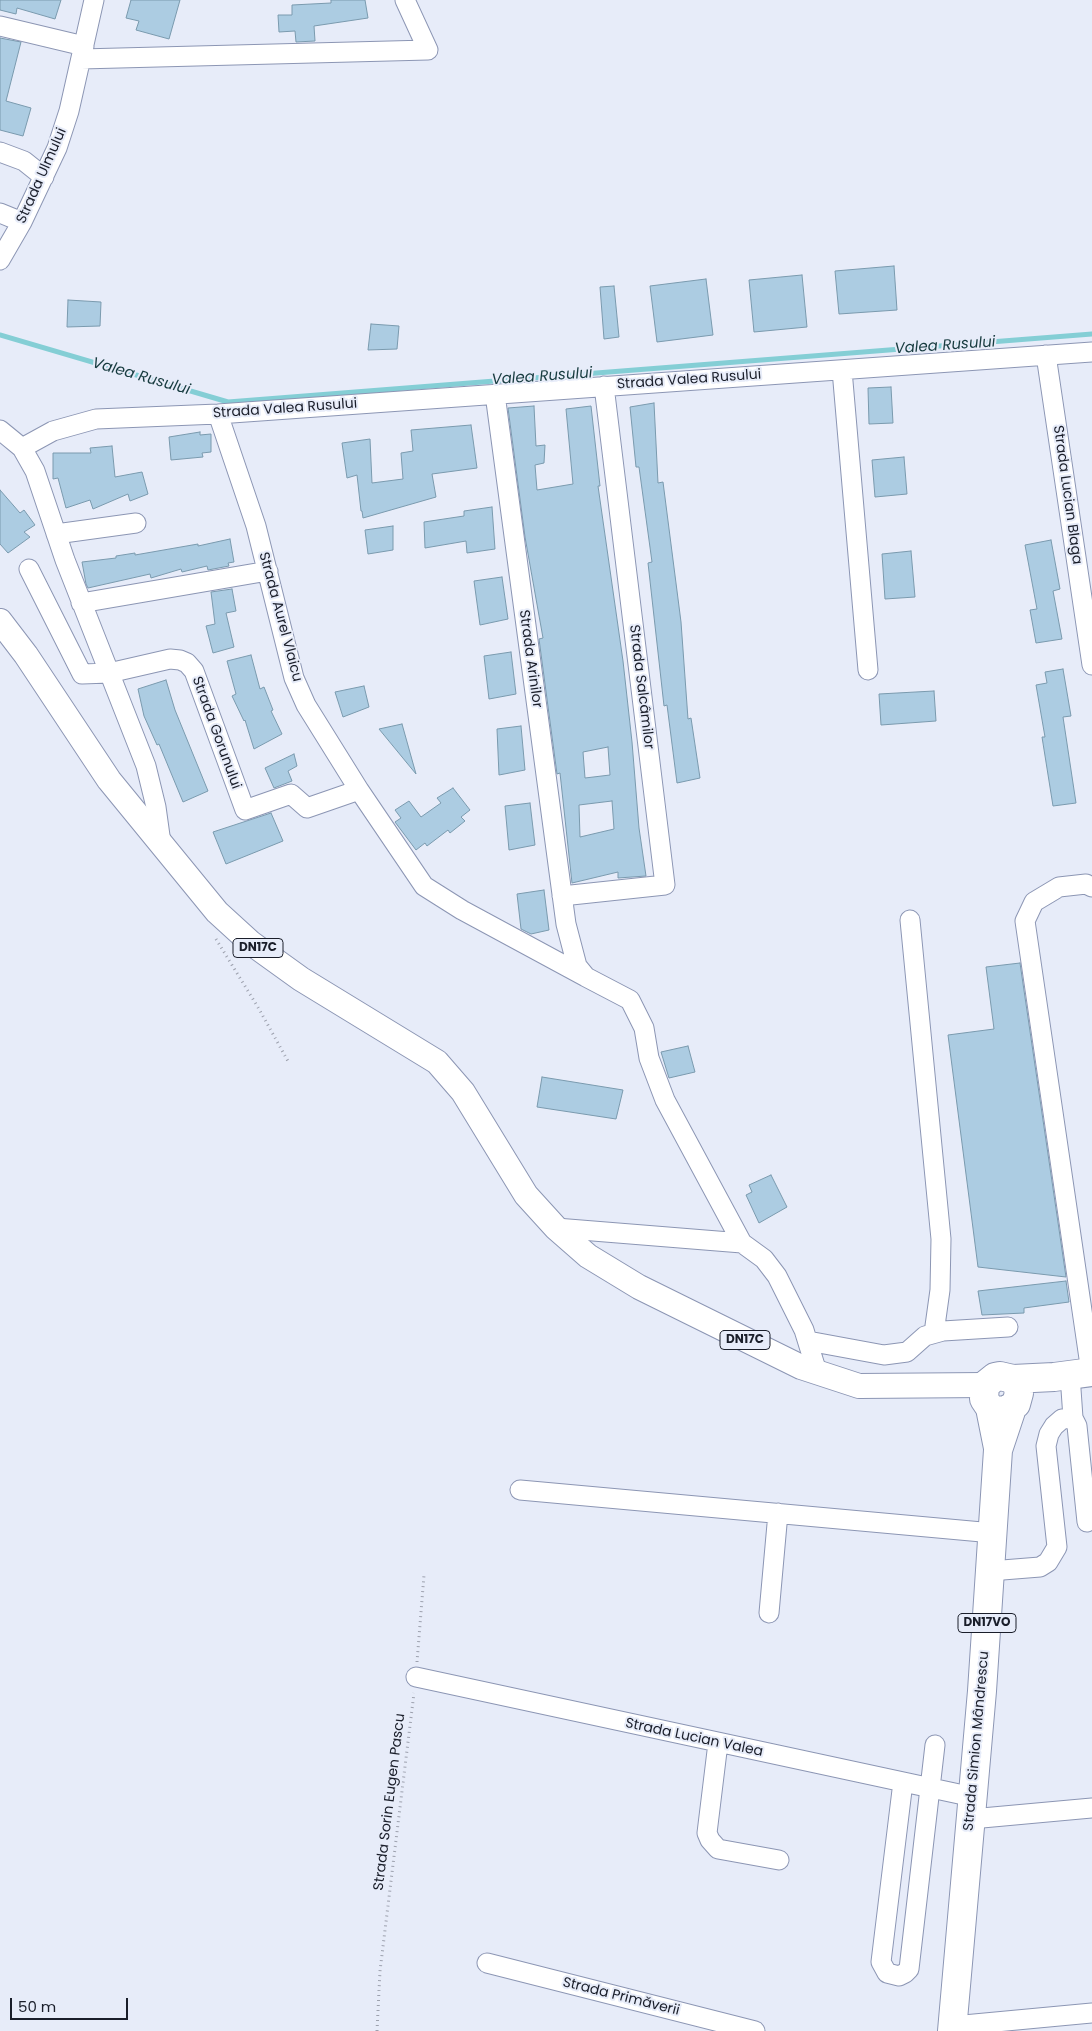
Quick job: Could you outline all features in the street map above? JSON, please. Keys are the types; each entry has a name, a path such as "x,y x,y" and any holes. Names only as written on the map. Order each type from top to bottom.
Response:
{"highway":[{"name":"DN17C","path":"1000,1395 1077,1374"},
{"name":"Strada Simion Mândrescu","path":"952,2028 972,1808 993,1533 1000,1395"}],"main road":[{"name":"DN17C","path":"0,621 26,655 109,780 217,912 251,942 301,979 437,1062 463,1092 526,1194 556,1228 588,1256 639,1288 801,1367 859,1386 956,1386 1000,1395"}],"street":[{"name":"Strada Ulmului","path":"0,260 22,222 58,148 94,0"},
{"path":"0,26 82,53 428,50 405,0"},
{"path":"0,152 24,161 44,178"},
{"path":"0,213 22,222"},
{"name":"Strada Valea Rusului","path":"22,448 53,432 96,419 218,414 1092,352"},
{"name":"Strada Lucian Blaga","path":"1046,355 1092,665"},
{"path":"842,370 868,670"},
{"name":"Strada Salcâmilor","path":"562,896 665,885 604,386"},
{"name":"Strada Arinilor","path":"495,394 566,924 577,966 586,977"},
{"name":"Strada Aurel Vlaicu","path":"218,414 256,526 294,678 306,705 359,790 424,886 462,910 630,1000 644,1028 650,1058 665,1100 742,1243"},
{"path":"0,430 22,448 35,470 81,603 146,766 156,806 161,843"},
{"path":"56,534 136,523"},
{"path":"29,568 82,674 109,673"},
{"path":"81,603 268,571"},
{"name":"Strada Gorunului","path":"109,673 170,659 187,663 194,670 245,810 290,794 307,808 359,790"},
{"path":"1087,1522 1077,1426 1074,1418 1077,1374 1025,921 1034,902 1059,888 1086,884 1092,887"},
{"path":"910,920 942,1239 940,1290 934,1334"},
{"path":"556,1228 742,1243 764,1259 777,1276 808,1341 817,1372"},
{"path":"808,1341 884,1355 907,1352 925,1336 1008,1327"},
{"path":"990,1571 1040,1567 1054,1555 1057,1547 1046,1446 1049,1434 1054,1426 1062,1420 1074,1418"},
{"path":"520,1490 993,1533"},
{"path":"769,1613 778,1513"},
{"name":"Strada Lucian Valea","path":"416,1678 930,1787 972,1808 1092,1808"},
{"path":"718,1743 707,1833 710,1840 718,1849 779,1860"},
{"path":"903,1782 881,1962 887,1973 899,1976 905,1974 909,1968 935,1745"},
{"name":"Strada Primăverii","path":"487,1963 755,2031"},
{"path":"952,2028 1092,2013"}],"path":[{"path":"217,912 214,929 219,946 259,1009 289,1064"},
{"name":"Strada Sorin Eugen Pascu","path":"377,2031 380,1971 416,1678 424,1576"}],"building":[{"path":"0,0 61,0 55,19 17,8 16,14 0,10"},
{"path":"131,0 180,0 169,39 136,30 139,21 126,18"},
{"path":"331,0 365,0 368,18 314,26 315,41 296,42 295,31 279,32 278,15 292,15 292,5 331,3"},
{"path":"0,38 21,42 6,101 31,108 23,136 0,130"},
{"path":"894,266 897,310 839,314 835,271"},
{"path":"802,275 807,327 754,332 749,280"},
{"path":"706,279 713,335 657,342 650,286"},
{"path":"614,286 619,337 604,339 600,287"},
{"path":"68,300 101,302 100,326 67,327"},
{"path":"371,324 399,326 397,349 368,350"},
{"path":"891,387 893,423 869,424 868,388"},
{"path":"654,403 658,483 663,482 681,622 688,719 691,718 700,778 677,783 667,705 664,706 648,563 652,562 639,467 636,467 630,407"},
{"path":"534,406 536,446 545,445 544,463 535,465 537,490 573,484 566,409 591,406 600,486 598,486 623,661 639,828 646,876 618,878 618,872 572,883 560,773 557,774 539,639 543,638 525,537 508,408","holes":["608,747 610,775 585,778 583,752","612,801 614,829 580,837 579,805"]},
{"path":"471,425 477,468 432,474 436,497 363,518 357,475 347,478 342,443 370,439 372,483 403,479 401,453 413,451 411,430"},
{"path":"200,432 200,435 211,434 211,452 202,453 203,457 171,460 169,437"},
{"path":"112,446 115,477 142,472 148,494 130,501 128,494 93,509 90,500 66,508 58,478 53,479 53,453 91,453 90,448"},
{"path":"904,457 907,494 875,497 872,460"},
{"path":"0,490 20,513 24,510 35,525 24,532 30,537 8,553 0,544"},
{"path":"492,507 495,549 467,553 466,541 425,548 424,522 464,516 464,511"},
{"path":"393,526 393,550 368,554 365,530"},
{"path":"230,539 234,562 228,563 229,566 208,570 207,566 182,572 181,569 151,578 150,574 88,588 86,584 82,562 198,544 198,546"},
{"path":"1051,540 1060,589 1053,591 1062,639 1036,643 1030,610 1037,609 1025,545"},
{"path":"911,551 915,597 885,599 882,554"},
{"path":"502,577 508,619 480,625 474,581"},
{"path":"232,589 236,611 226,613 234,647 213,653 206,626 215,624 211,592"},
{"path":"511,652 516,694 489,699 484,656"},
{"path":"251,655 260,689 264,687 273,710 271,711 282,734 254,749 245,720 232,696 236,694 227,661"},
{"path":"1063,669 1071,716 1063,717 1076,803 1053,806 1042,737 1045,737 1036,685 1047,683 1045,672"},
{"path":"166,680 175,710 208,791 183,802 159,744 157,745 144,716 138,689"},
{"path":"364,686 369,707 343,717 335,692"},
{"path":"934,691 936,721 881,725 879,694"},
{"path":"402,724 416,774 379,729"},
{"path":"521,726 525,770 499,775 497,729"},
{"path":"294,754 297,766 288,771 292,781 274,788 265,768"},
{"path":"453,788 470,810 461,817 465,821 450,833 448,830 427,846 425,843 416,850 395,822 401,818 395,810 409,801 421,817 441,803 437,798"},
{"path":"530,803 535,845 509,850 505,806"},
{"path":"271,813 283,841 226,864 213,832"},
{"path":"544,890 549,930 531,934 521,929 517,894"},
{"path":"1020,963 1066,1277 978,1267 948,1035 994,1029 986,967"},
{"path":"688,1046 695,1072 669,1078 661,1052"},
{"path":"542,1077 623,1090 616,1119 537,1107"},
{"path":"771,1175 787,1207 759,1223 746,1195 752,1192 749,1185"},
{"path":"1066,1281 1069,1302 1024,1308 1024,1313 982,1315 978,1291"}],"waterway":[{"name":"Valea Rusului","path":"0,335 228,402 1092,334"}]}
